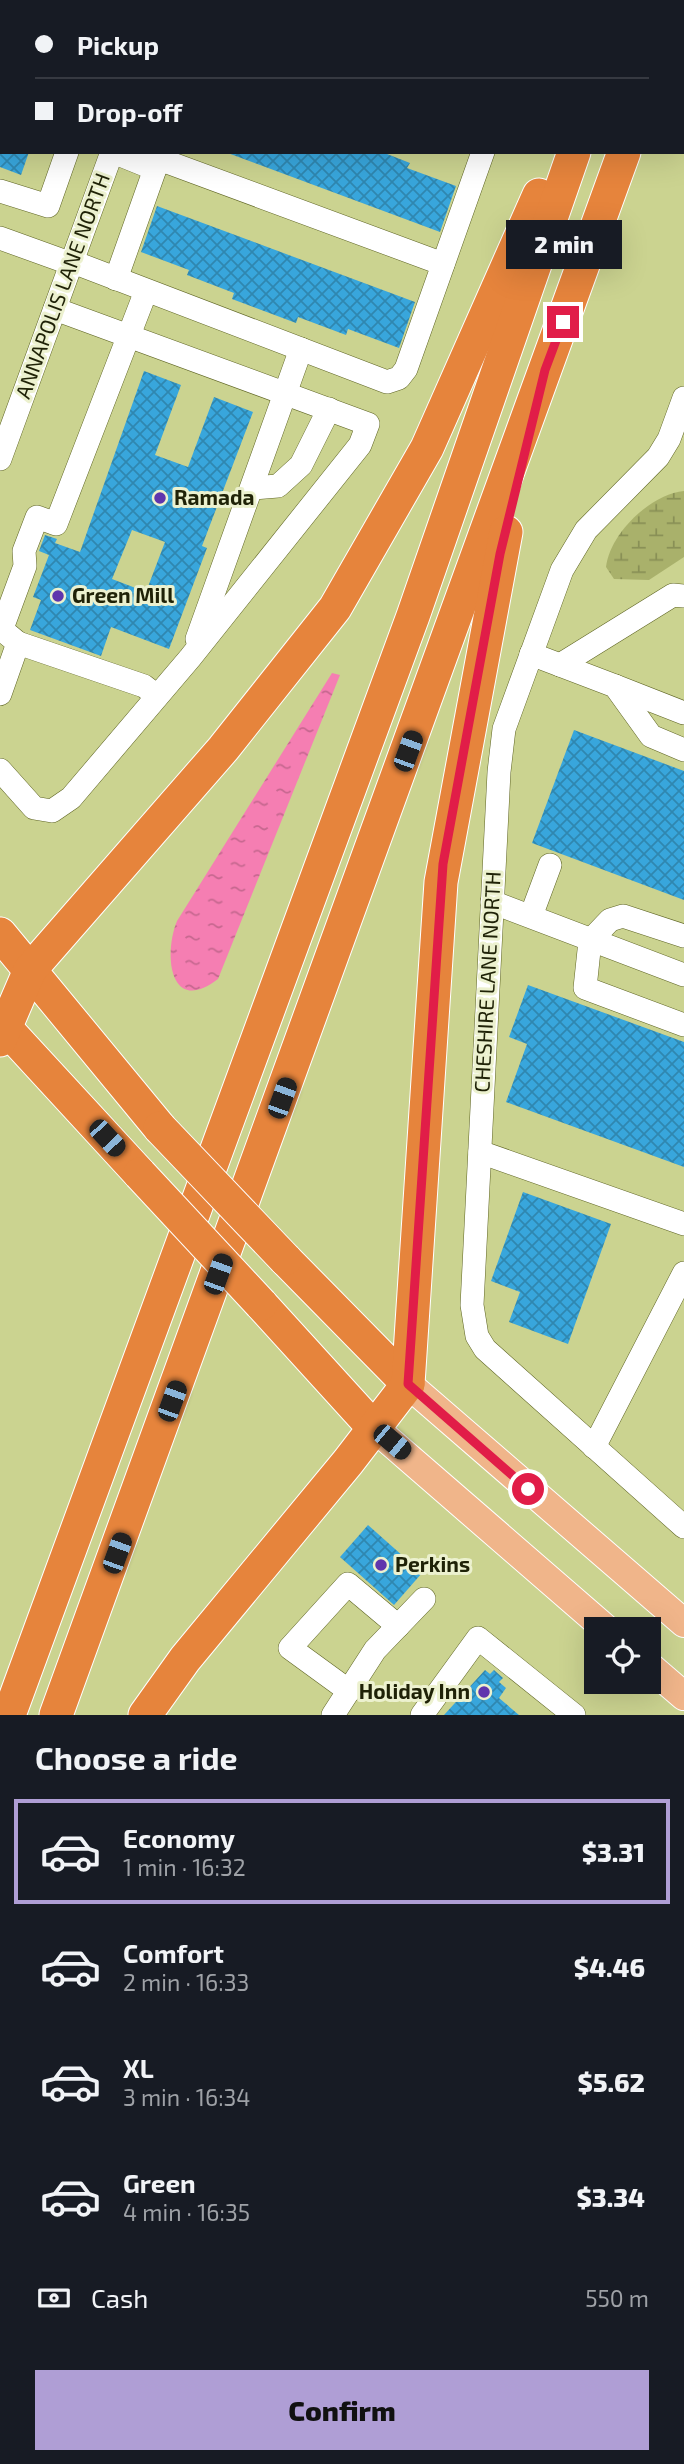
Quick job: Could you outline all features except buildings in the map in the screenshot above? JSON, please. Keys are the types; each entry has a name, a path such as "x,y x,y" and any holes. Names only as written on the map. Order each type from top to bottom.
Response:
{"highway":[{"path":"372,1426 140,1174 2,1031 30,970 223,749 335,608 427,448 558,154"},
{"path":"9,1715 413,616 573,154"},
{"path":"56,1715 623,154"},
{"path":"145,1715 185,1659 348,1462 372,1426 408,1384 441,882 500,554 545,370"},
{"path":"0,934 159,1128 408,1384"}],"main road":[{"path":"408,1384 684,1623"},
{"path":"372,1426 592,1617"},
{"path":"661,1676 684,1696"}],"street":[{"path":"0,191 48,206 66,154"},
{"name":"ANNAPOLIS LANE NORTH","path":"0,459 112,154"},
{"path":"124,154 158,160 443,264"},
{"path":"0,238 387,382 399,378 406,369 481,154"},
{"path":"116,279 158,160"},
{"path":"0,694 7,634 25,566 24,551 37,517 56,524 146,291"},
{"path":"0,770 34,808 52,811 71,798 190,658 360,444 368,424 55,309"},
{"path":"190,658 301,349"},
{"name":"CHESHIRE LANE NORTH","path":"684,398 677,441 586,530 562,570 504,729 492,902 472,1305 477,1336 485,1349 684,1527"},
{"path":"252,488 278,486 300,465 329,409"},
{"path":"560,665 673,594 684,596"},
{"path":"7,634 144,686 157,696"},
{"path":"531,654 684,713"},
{"path":"615,686 651,736 684,750"},
{"path":"531,916 550,864"},
{"path":"492,902 684,975"},
{"path":"684,936 623,916 610,920 590,941 585,988 684,1026"},
{"path":"480,1152 684,1224"},
{"path":"594,1447 684,1273"},
{"path":"349,1691 290,1648 348,1584 398,1626"},
{"path":"333,1715 375,1650 424,1599"},
{"path":"422,1715 478,1638 574,1715"}],"green space":[{"path":"684,491 684,557 649,580 614,579 606,567 615,541 624,529 634,517 658,499"}],"water":[{"path":"332,673 340,675 218,979 202,989 189,990 180,986 174,977 171,964 177,921"}],"place":[{"name":"Ramada","path":"160,498"},
{"name":"Green Mill","path":"58,596"},
{"name":"Perkins","path":"381,1565"},
{"name":"Holiday Inn","path":"484,1692"}],"route":[{"path":"528,1489 408,1384 443,864 500,554 545,370 563,322"}]}
